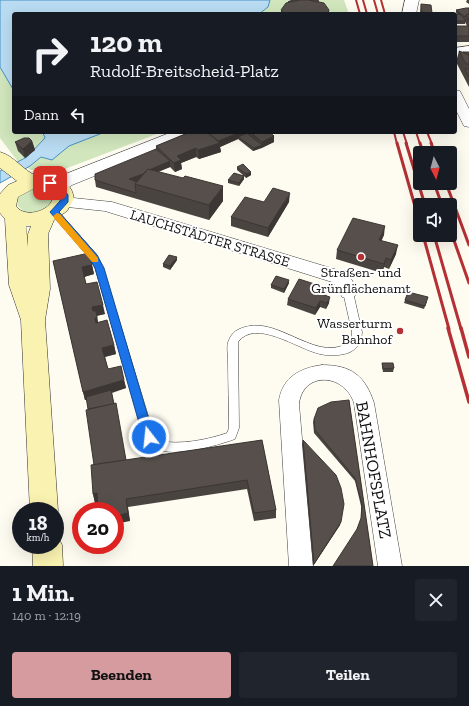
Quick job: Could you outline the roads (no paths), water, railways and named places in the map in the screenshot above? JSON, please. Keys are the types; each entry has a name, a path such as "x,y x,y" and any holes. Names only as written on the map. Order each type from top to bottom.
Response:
{"main road":[{"path":"0,158 19,174 34,182"},
{"path":"33,320 20,286 8,199 18,187 34,182 50,183 55,204 38,234 39,289 33,320 43,502"},
{"path":"8,199 29,219 55,204"},
{"path":"47,554 48,566"}],"street":[{"path":"409,12 412,0"},
{"path":"457,53 469,51"},
{"path":"457,98 469,123"},
{"path":"55,204 65,181 183,134"},
{"name":"LAUCHSTÄDTER STRASSE","path":"55,204 106,206 134,214 338,277 346,285 348,292"},
{"name":"BAHNHOFSPLATZ","path":"301,566 289,404 291,391 300,380 317,374 328,373 338,374 356,385 364,403 390,566"}],"lane":[{"path":"55,204 94,258 99,268 149,437 156,445 166,447 221,441 231,436 234,428 233,341 240,333 250,329 261,329 319,350 333,352 346,350 356,342 357,332 348,292"}],"water":[{"path":"0,0 270,0 268,7 262,12 12,12 12,88 0,67"},
{"path":"43,134 100,134 69,146 52,160 41,157 30,166 0,183 0,171 27,157 45,137"}],"railway":[{"path":"356,0 359,12"},
{"path":"363,0 366,12"},
{"path":"374,0 377,12"},
{"path":"381,0 384,12"},
{"path":"394,134 397,144"},
{"path":"404,134 407,144"},
{"path":"417,134 420,144"},
{"path":"428,134 432,144"},
{"path":"397,143 413,199"},
{"path":"406,143 423,198"},
{"path":"437,190 439,198"},
{"path":"449,190 469,245"},
{"path":"425,242 449,329"},
{"path":"436,242 461,329"},
{"path":"455,242 469,283"},
{"path":"448,328 469,402"},
{"path":"461,328 469,357"}],"place":[{"name":"Straßen- und Grünflächenamt","path":"361,257"},
{"name":"Wasserturm Bahnhof","path":"400,331"}]}
